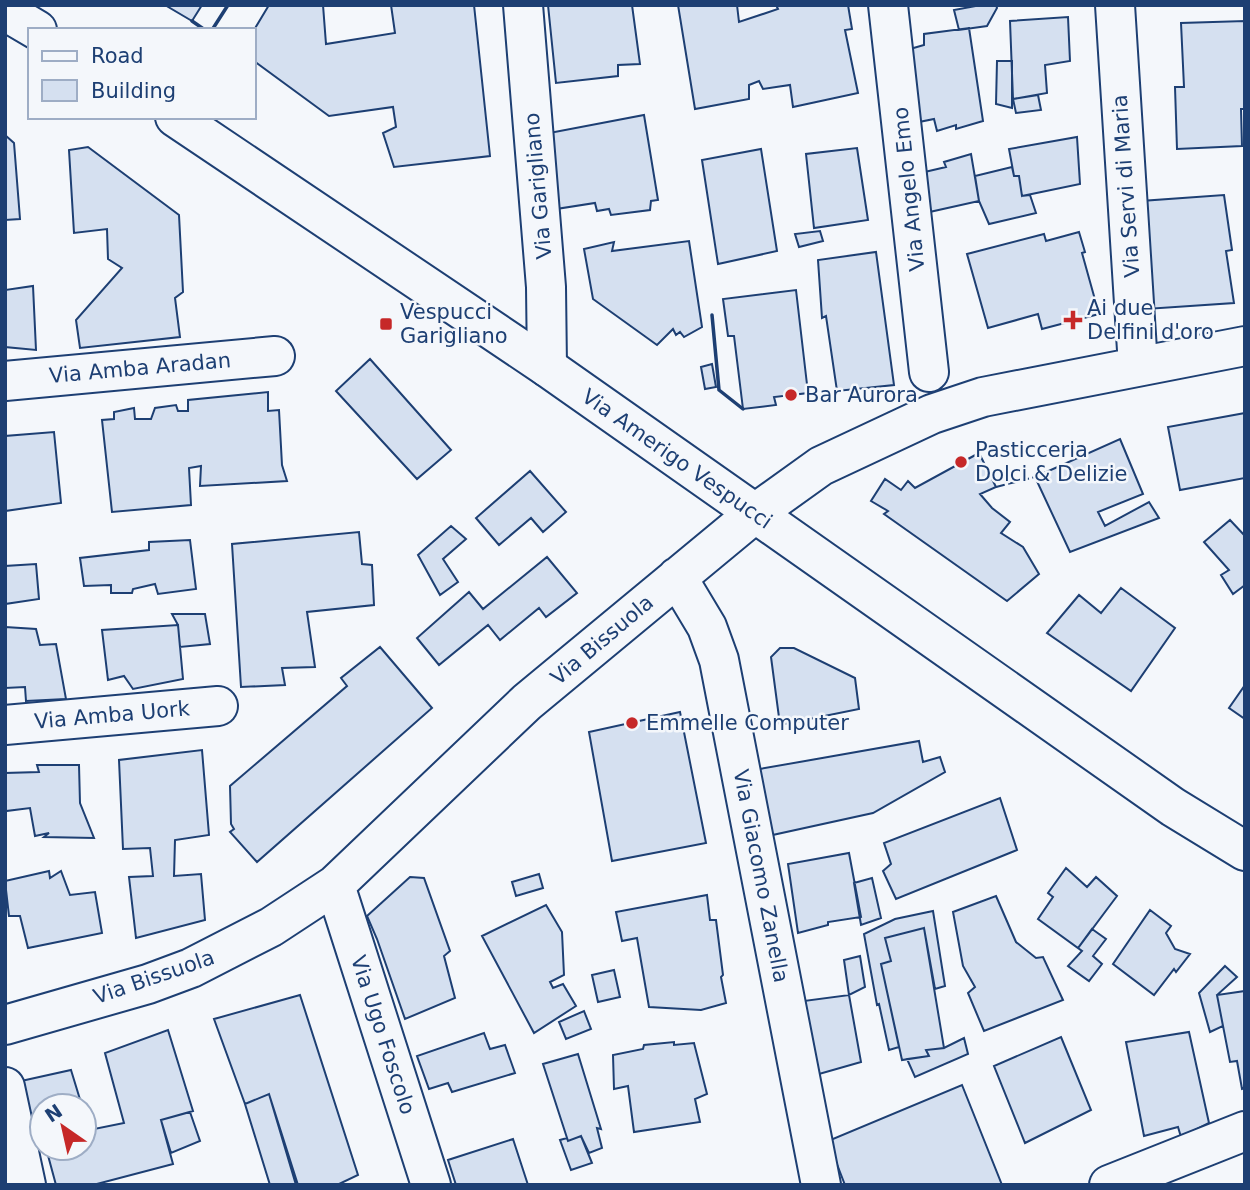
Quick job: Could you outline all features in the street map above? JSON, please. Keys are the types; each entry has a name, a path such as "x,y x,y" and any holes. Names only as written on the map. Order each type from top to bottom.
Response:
{"street":[{"name":"Via Garigliano","path":"523,5 546,287 547,367"},
{"name":"Via Angelo Emo","path":"888,5 929,372"},
{"name":"Via Servi di Maria","path":"1115,5 1138,366"},
{"name":"Via Amerigo Vespucci","path":"178,119 547,367 1173,807 1245,851"},
{"name":"Via Bissuola","path":"5,1025 148,984 191,968 271,928 335,885 527,702 754,514 821,466 932,414 983,397 1245,346"},
{"name":"Via Amba Aradan","path":"5,381 275,356"},
{"name":"Via Giacomo Zanella","path":"677,577 708,626 719,660 821,1185"},
{"name":"Via Amba Uork","path":"5,725 218,706"},
{"name":"Via Amerigo Vespucci","path":"1173,807 1245,867"},
{"name":"Via Ugo Foscolo","path":"335,885 431,1185"},
{"path":"5,1087 26,1185"},
{"path":"1109,1185 1245,1130"}],"building":[{"path":"165,5 202,5 192,21"},
{"path":"269,5 323,5 326,44 395,33 391,5 474,5 490,156 394,167 383,133 396,127 393,107 329,116 256,62 255,28"},
{"path":"548,5 632,5 640,64 618,65 618,76 556,83"},
{"path":"678,5 737,5 739,22 778,9 776,5 848,5 852,29 845,30 858,93 793,107 790,85 763,89 759,81 749,85 749,99 695,109"},
{"path":"996,5 997,8 987,26 959,30 954,10"},
{"path":"1068,17 1070,61 1045,65 1047,93 1013,99 1010,21"},
{"path":"1245,21 1245,109 1241,109 1242,146 1177,149 1175,87 1184,87 1181,23"},
{"path":"969,28 983,121 937,131 934,119 919,122 910,49 924,45 924,34"},
{"path":"997,61 1012,61 1012,108 996,104"},
{"path":"1038,95 1041,110 1016,113 1013,99"},
{"path":"644,115 658,200 651,201 650,210 611,215 609,209 597,211 595,203 556,209 544,134"},
{"path":"5,135 14,143 20,219 5,220"},
{"path":"1077,137 1080,184 1022,196 1019,176 1014,176 1009,149"},
{"path":"88,147 179,215 183,292 175,298 180,337 80,348 76,320 122,268 108,259 107,229 74,233 69,150"},
{"path":"857,148 868,220 814,228 806,154"},
{"path":"761,149 777,251 718,264 702,160"},
{"path":"971,154 979,201 925,213 916,174 946,167 944,162"},
{"path":"1012,167 1014,176 1019,176 1022,196 1030,195 1036,213 989,224 979,201 975,176"},
{"path":"1224,195 1232,250 1226,251 1234,303 1146,309 1141,201"},
{"path":"820,231 823,241 799,247 795,234"},
{"path":"1079,232 1099,314 1042,329 1038,314 988,328 967,254 1044,234 1046,241"},
{"path":"689,241 702,327 684,337 680,332 676,335 673,329 657,345 593,299 584,249 614,242 612,251"},
{"path":"876,252 894,385 837,391 826,316 822,318 818,260"},
{"path":"33,286 36,350 5,347 5,290"},
{"path":"796,290 808,393 774,397 776,405 743,409 734,336 728,336 723,299"},
{"path":"370,359 451,450 417,479 336,391"},
{"path":"712,364 716,387 705,389 701,367"},
{"path":"268,392 268,411 279,410 282,465 287,481 200,486 201,466 189,468 191,505 112,512 102,420 114,419 114,412 134,408 135,419 151,419 155,408 176,405 178,411 188,411 188,400"},
{"path":"1245,413 1245,478 1180,490 1168,427"},
{"path":"54,432 61,503 5,511 5,436"},
{"path":"1120,439 1143,494 1098,512 1105,526 1149,502 1159,518 1070,552 1035,477"},
{"path":"979,453 996,487 980,494 1010,522 1001,533 1023,547 1039,574 1007,601 884,514 888,511 871,501 885,479 901,490 908,481 915,488"},
{"path":"530,471 566,512 543,532 531,518 499,545 476,518"},
{"path":"1230,520 1245,536 1245,585 1233,594 1221,575 1229,570 1204,542"},
{"path":"451,526 466,539 443,559 458,582 440,595 418,555"},
{"path":"359,532 362,564 372,565 374,605 307,612 315,667 282,668 285,685 241,687 232,544"},
{"path":"190,540 196,589 158,594 155,584 133,589 132,593 111,593 111,585 84,586 80,558 149,550 149,542"},
{"path":"547,557 577,593 546,617 539,608 500,640 488,625 439,665 417,638 469,592 483,609"},
{"path":"36,564 39,599 5,604 5,566"},
{"path":"1121,588 1175,628 1131,691 1047,633 1079,595 1101,613"},
{"path":"172,614 205,614 210,644 180,647 178,625"},
{"path":"178,625 183,679 133,689 124,676 108,680 102,630"},
{"path":"5,627 36,629 40,645 56,644 66,699 26,701 25,687 5,688"},
{"path":"380,647 432,708 257,862 230,832 234,829 231,824 230,786 347,686 341,678"},
{"path":"780,648 794,648 855,678 859,709 780,725 771,657"},
{"path":"1245,685 1245,719 1229,708"},
{"path":"680,712 706,843 612,861 589,732"},
{"path":"919,741 923,762 940,757 945,772 873,813 768,836 754,770"},
{"path":"202,750 209,835 175,840 174,876 201,874 205,920 136,938 129,877 153,876 150,848 123,849 119,760"},
{"path":"37,765 79,765 80,803 94,838 44,837 49,833 35,836 30,808 6,811 5,773 39,772"},
{"path":"1000,798 1017,850 896,899 883,871 891,864 884,843"},
{"path":"849,853 861,917 828,922 828,925 798,933 788,864"},
{"path":"1066,868 1087,887 1096,877 1117,896 1078,948 1038,919 1053,897 1048,893"},
{"path":"49,871 50,878 61,871 70,895 95,892 102,933 28,948 20,916 9,916 5,881"},
{"path":"539,874 543,888 516,896 512,882"},
{"path":"410,877 424,878 450,951 444,956 455,998 405,1019 367,916"},
{"path":"872,878 881,918 861,925 854,883"},
{"path":"707,895 710,920 716,920 726,1003 701,1010 649,1007 637,938 622,941 616,912"},
{"path":"996,896 1016,942 1036,958 1043,957 1063,1000 984,1031 968,993 975,987 963,966 953,912"},
{"path":"546,905 562,932 564,975 550,982 553,988 563,984 576,1006 534,1033 482,936"},
{"path":"1150,910 1171,926 1166,933 1175,949 1190,954 1176,972 1174,969 1154,995 1113,964"},
{"path":"933,911 945,986 935,989 924,928 885,938 891,961 881,964 899,1047 889,1050 879,1004 877,1005 864,934 895,919"},
{"path":"924,928 944,1048 926,1050 929,1056 902,1060 881,964 891,961 885,938"},
{"path":"1092,929 1106,939 1093,956 1102,964 1089,981 1068,966 1082,951 1078,948"},
{"path":"860,956 865,987 849,995 844,960"},
{"path":"1225,966 1237,977 1217,995 1223,1026 1210,1032 1199,993"},
{"path":"614,970 620,997 598,1002 592,975"},
{"path":"1245,991 1245,1088 1242,1089 1237,1061 1230,1062 1217,995"},
{"path":"300,995 358,1175 337,1185 298,1185 269,1094 245,1104 214,1019"},
{"path":"849,995 861,1062 812,1076 796,1002"},
{"path":"584,1011 591,1029 566,1039 559,1022"},
{"path":"168,1030 193,1111 161,1120 173,1164 93,1185 56,1185 50,1162 98,1162 98,1128 124,1123 105,1053"},
{"path":"1189,1032 1209,1123 1181,1137 1178,1127 1144,1136 1126,1042"},
{"path":"484,1033 490,1049 505,1045 515,1073 452,1092 448,1083 429,1089 417,1056"},
{"path":"1061,1037 1091,1110 1025,1143 994,1066"},
{"path":"964,1038 968,1054 915,1077 907,1059 929,1056 926,1050 944,1048"},
{"path":"674,1042 674,1045 694,1043 707,1094 695,1099 700,1122 634,1132 628,1086 614,1089 613,1055 643,1049 644,1045"},
{"path":"578,1054 601,1129 597,1128 602,1148 589,1153 581,1136 568,1141 543,1064"},
{"path":"71,1070 78,1092 28,1092 28,1147 12,1083"},
{"path":"962,1085 1002,1185 845,1185 828,1141"},
{"path":"269,1094 296,1185 270,1185 245,1104"},
{"path":"190,1112 200,1141 171,1153 161,1120"},
{"path":"581,1136 592,1163 571,1170 560,1140 567,1138 568,1141"},
{"path":"513,1139 528,1185 456,1185 448,1160"}],"fence":[{"path":"996,487 1035,477"}],"wall":[{"path":"213,28 228,5"},
{"path":"192,21 202,28"},
{"path":"712,315 719,390 743,409"}],"place":[{"name":"Ai due Delfini d'oro","path":"1073,320"},
{"name":"Vespucci Garigliano","path":"386,324"},
{"name":"Bar Aurora","path":"791,395"},
{"name":"Pasticceria Dolci & Delizie","path":"961,462"},
{"name":"Emmelle Computer","path":"632,723"}]}
